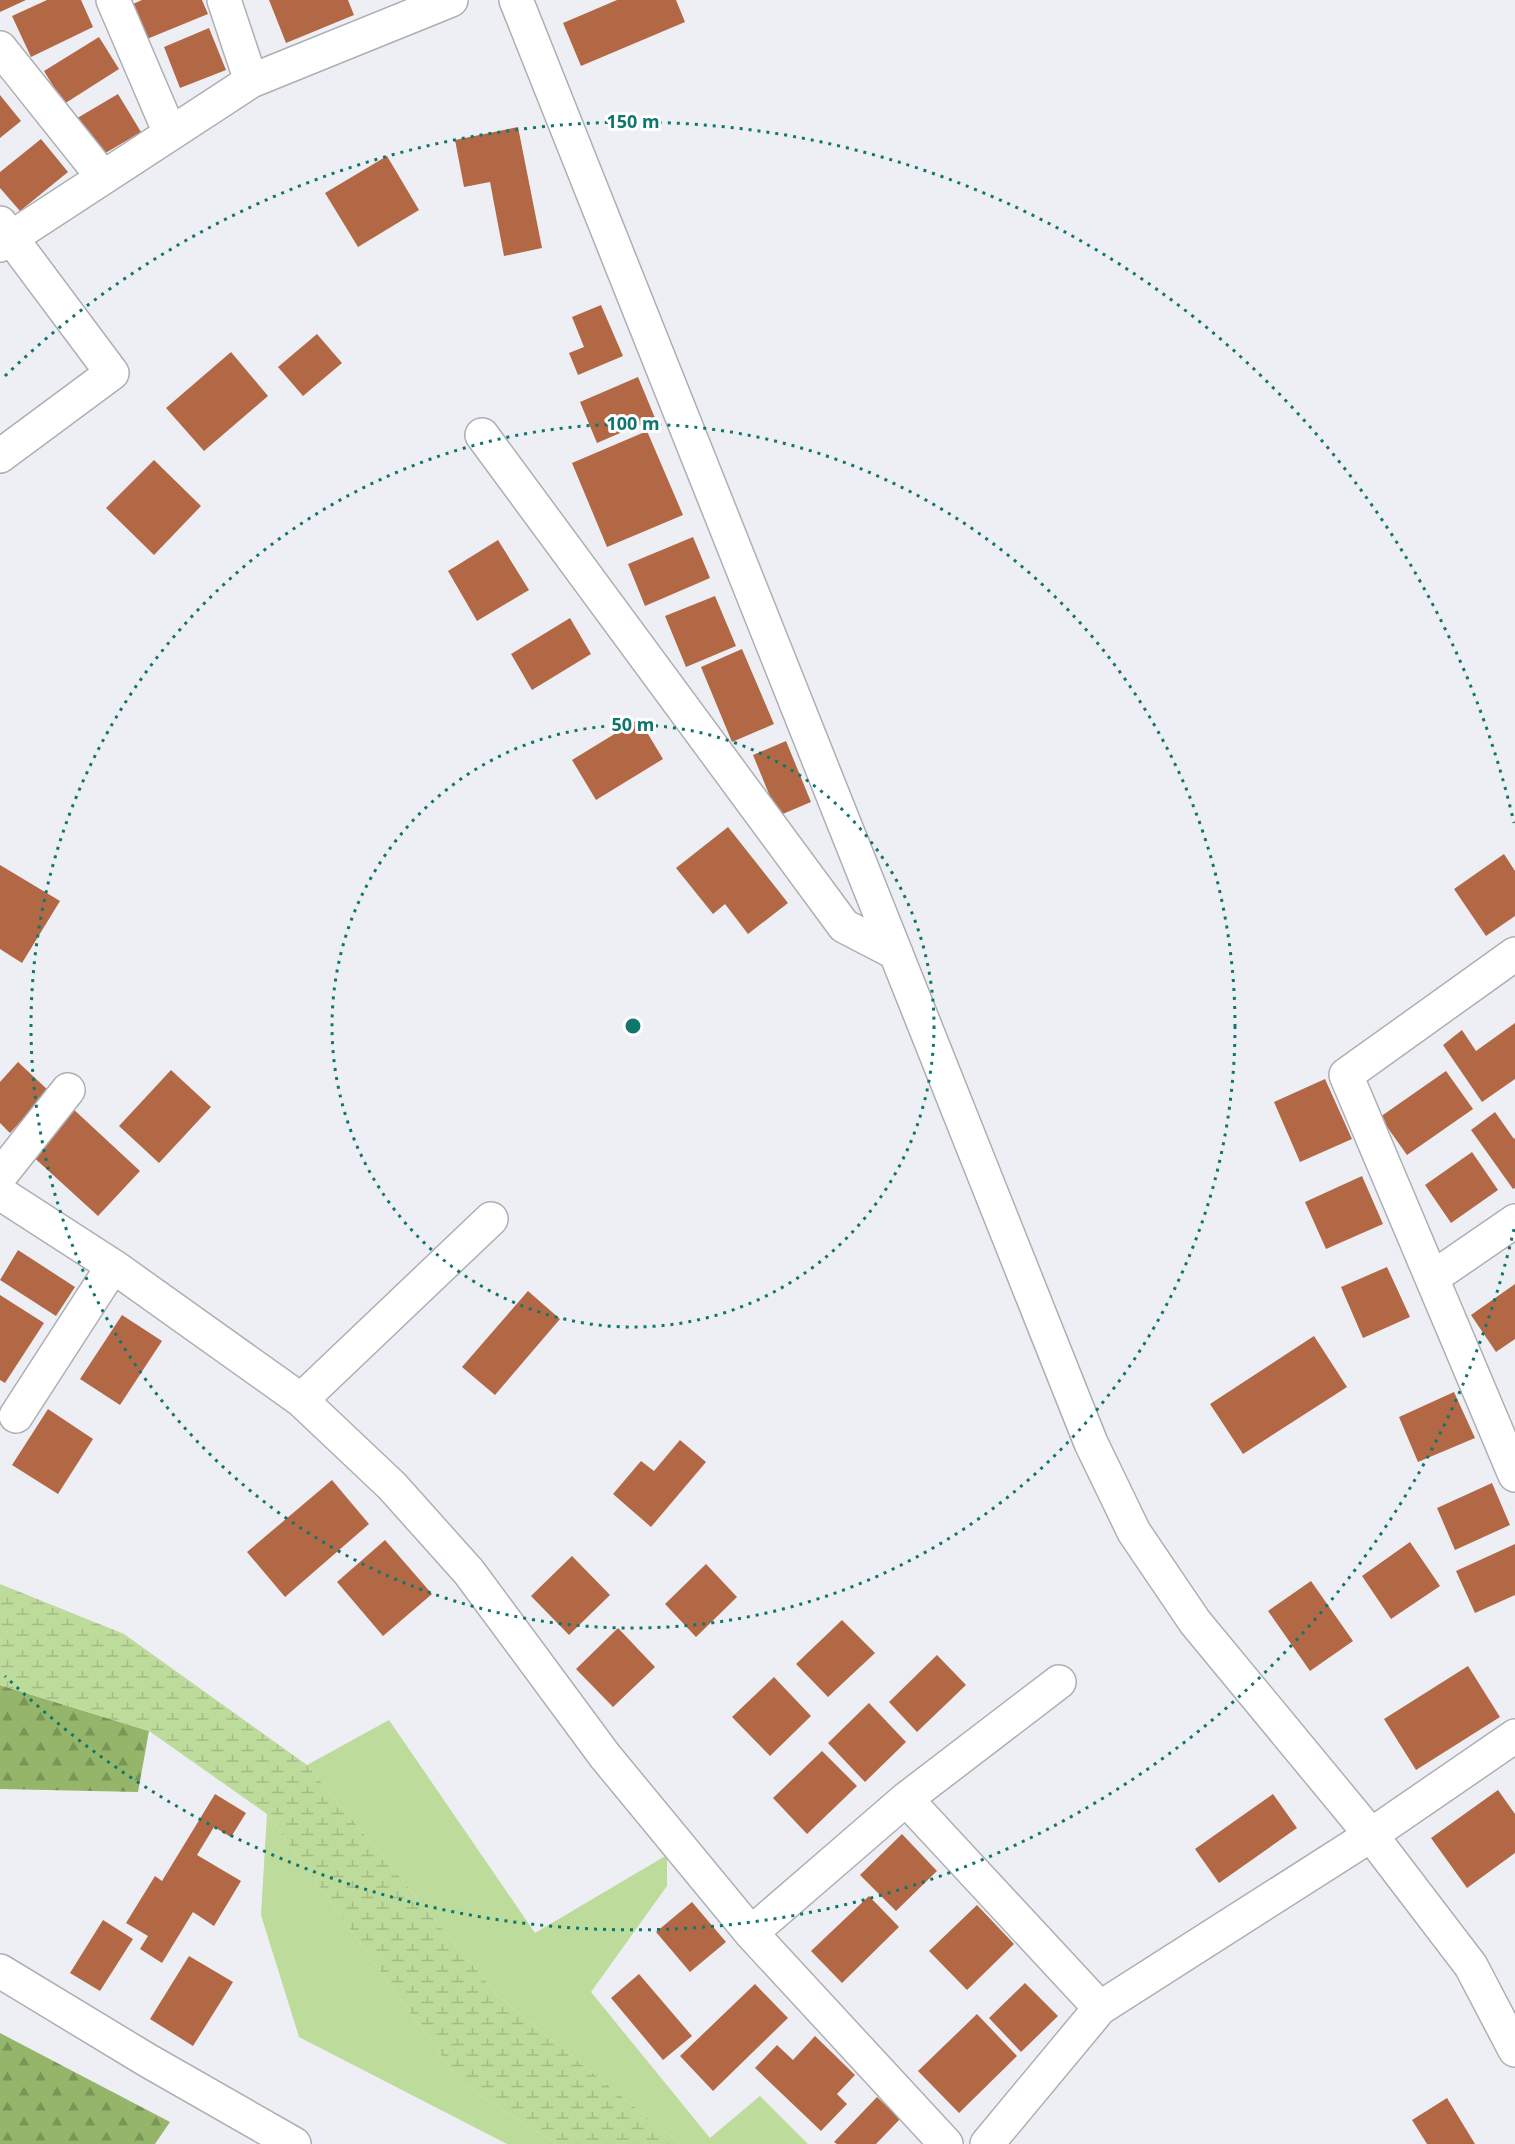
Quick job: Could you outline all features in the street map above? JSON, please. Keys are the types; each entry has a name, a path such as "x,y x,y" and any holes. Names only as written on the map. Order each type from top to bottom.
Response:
{"street":[{"path":"113,0 170,133"},
{"path":"224,0 251,81"},
{"path":"0,456 112,373 4,235 103,177 251,81 451,0"},
{"path":"516,0 1091,1443 1134,1533 1195,1622 1371,1835 1471,1966 1515,2050"},
{"path":"0,48 103,177"},
{"path":"482,435 844,926 896,953"},
{"path":"1515,954 1346,1075 1515,1473"},
{"path":"0,1176 68,1090"},
{"path":"0,1193 113,1266 301,1400 392,1486 469,1572 605,1756 751,1933 946,2144"},
{"path":"301,1400 491,1219"},
{"path":"1432,1278 1515,1221"},
{"path":"16,1416 113,1266"},
{"path":"751,1933 906,1799 1059,1682"},
{"path":"987,2144 1100,2008 1371,1835 1515,1736"},
{"path":"906,1799 1100,2008"},
{"path":"0,1971 147,2060 294,2144"}],"green space":[{"path":"0,1584 124,1634 307,1765 498,1996 680,2144 557,2144 462,2084 267,1814 149,1731 0,1685"},
{"path":"0,1685 149,1731 138,1792 0,1789"},
{"path":"389,1720 535,1933 667,1855 667,1886 591,1992 710,2138 760,2096 808,2144 680,2144 498,1996 307,1765"},
{"path":"267,1814 462,2084 557,2144 507,2144 299,2037 261,1915"},
{"path":"0,2033 170,2122 155,2144 0,2144"}],"building":[{"path":"0,0 26,0 0,12"},
{"path":"47,0 81,0 93,27 31,57 12,16"},
{"path":"142,0 202,0 208,14 147,39 133,4"},
{"path":"269,0 348,0 354,15 286,43"},
{"path":"617,0 676,0 685,22 581,66 563,23"},
{"path":"209,28 226,70 180,88 164,47"},
{"path":"99,37 119,69 64,104 44,71"},
{"path":"118,94 141,132 97,158 74,120"},
{"path":"0,95 21,121 0,138"},
{"path":"518,127 542,248 504,256 490,182 464,187 455,140"},
{"path":"41,139 68,172 20,211 0,188 0,172"},
{"path":"387,156 419,210 358,247 325,193"},
{"path":"601,305 623,356 578,375 569,353 584,347 572,317"},
{"path":"317,334 342,363 303,396 278,367"},
{"path":"231,352 268,396 204,451 166,408"},
{"path":"638,377 655,418 597,443 580,402"},
{"path":"647,431 683,515 607,547 572,463"},
{"path":"154,460 201,506 154,555 106,508"},
{"path":"693,537 710,578 645,606 628,564"},
{"path":"498,540 529,590 477,621 448,571"},
{"path":"715,596 736,646 686,667 665,616"},
{"path":"570,618 591,654 532,690 511,654"},
{"path":"742,649 774,724 732,742 701,667"},
{"path":"639,719 663,759 596,800 572,760"},
{"path":"786,741 811,802 778,816 753,755"},
{"path":"728,827 788,903 748,934 725,904 713,914 676,868"},
{"path":"1504,854 1515,871 1515,916 1486,936 1454,889"},
{"path":"0,865 60,901 22,963 0,949"},
{"path":"1515,1023 1515,1079 1482,1102 1443,1045 1462,1030 1476,1051"},
{"path":"18,1062 49,1091 10,1133 0,1123 0,1082"},
{"path":"171,1070 211,1107 159,1163 119,1126"},
{"path":"1446,1071 1473,1109 1407,1155 1380,1117"},
{"path":"1325,1079 1352,1139 1300,1162 1274,1102"},
{"path":"71,1107 140,1171 98,1216 29,1153"},
{"path":"1495,1112 1515,1138 1515,1188 1513,1189 1471,1130"},
{"path":"1472,1152 1498,1190 1451,1223 1425,1185"},
{"path":"1362,1176 1383,1224 1326,1249 1305,1202"},
{"path":"18,1250 75,1287 56,1316 0,1280"},
{"path":"1387,1267 1410,1317 1363,1338 1341,1287"},
{"path":"1515,1284 1515,1339 1496,1352 1471,1315"},
{"path":"528,1291 560,1319 495,1395 462,1367"},
{"path":"0,1295 44,1323 5,1383 0,1380"},
{"path":"122,1315 162,1341 120,1405 80,1379"},
{"path":"1314,1336 1347,1387 1243,1454 1210,1404"},
{"path":"1454,1392 1475,1438 1418,1462 1399,1417"},
{"path":"48,1409 93,1439 58,1494 12,1465"},
{"path":"680,1440 706,1462 651,1527 613,1494 641,1461 654,1471"},
{"path":"332,1480 369,1524 285,1597 247,1552"},
{"path":"1492,1483 1510,1525 1455,1550 1437,1508"},
{"path":"385,1540 432,1594 383,1636 337,1582"},
{"path":"1410,1542 1440,1586 1391,1619 1362,1576"},
{"path":"1515,1544 1515,1595 1475,1613 1456,1571"},
{"path":"572,1556 610,1595 569,1635 531,1596"},
{"path":"706,1564 737,1597 696,1637 665,1604"},
{"path":"1311,1581 1353,1641 1310,1671 1268,1611"},
{"path":"842,1620 875,1653 828,1697 796,1664"},
{"path":"618,1628 655,1667 613,1707 576,1669"},
{"path":"937,1655 966,1685 917,1732 889,1702"},
{"path":"1468,1666 1500,1717 1416,1770 1384,1719"},
{"path":"774,1677 811,1716 770,1756 732,1717"},
{"path":"869,1703 906,1742 865,1782 828,1743"},
{"path":"822,1751 857,1786 807,1834 773,1798"},
{"path":"1498,1790 1515,1814 1515,1853 1467,1888 1431,1838"},
{"path":"215,1794 246,1813 231,1837 214,1827 197,1855 241,1881 214,1926 193,1912 162,1963 140,1949 148,1936 126,1923 155,1876 162,1881"},
{"path":"1273,1794 1297,1828 1219,1883 1195,1849"},
{"path":"902,1834 937,1871 896,1911 860,1875"},
{"path":"869,1896 899,1927 842,1983 811,1951"},
{"path":"692,1902 726,1942 690,1972 656,1932"},
{"path":"977,1905 1014,1944 967,1990 929,1951"},
{"path":"103,1920 133,1939 100,1991 70,1973"},
{"path":"189,1956 233,1982 193,2046 150,2019"},
{"path":"639,1974 692,2036 663,2060 611,1998"},
{"path":"1025,1983 1058,2016 1021,2052 989,2018"},
{"path":"755,1984 788,2018 713,2091 680,2056"},
{"path":"977,2014 1017,2056 959,2113 918,2071"},
{"path":"815,2036 855,2075 837,2094 847,2104 821,2131 755,2068 777,2045 793,2060"},
{"path":"877,2097 900,2119 876,2144 837,2144 834,2142"},
{"path":"1447,2098 1475,2144 1427,2144 1412,2120"}]}
